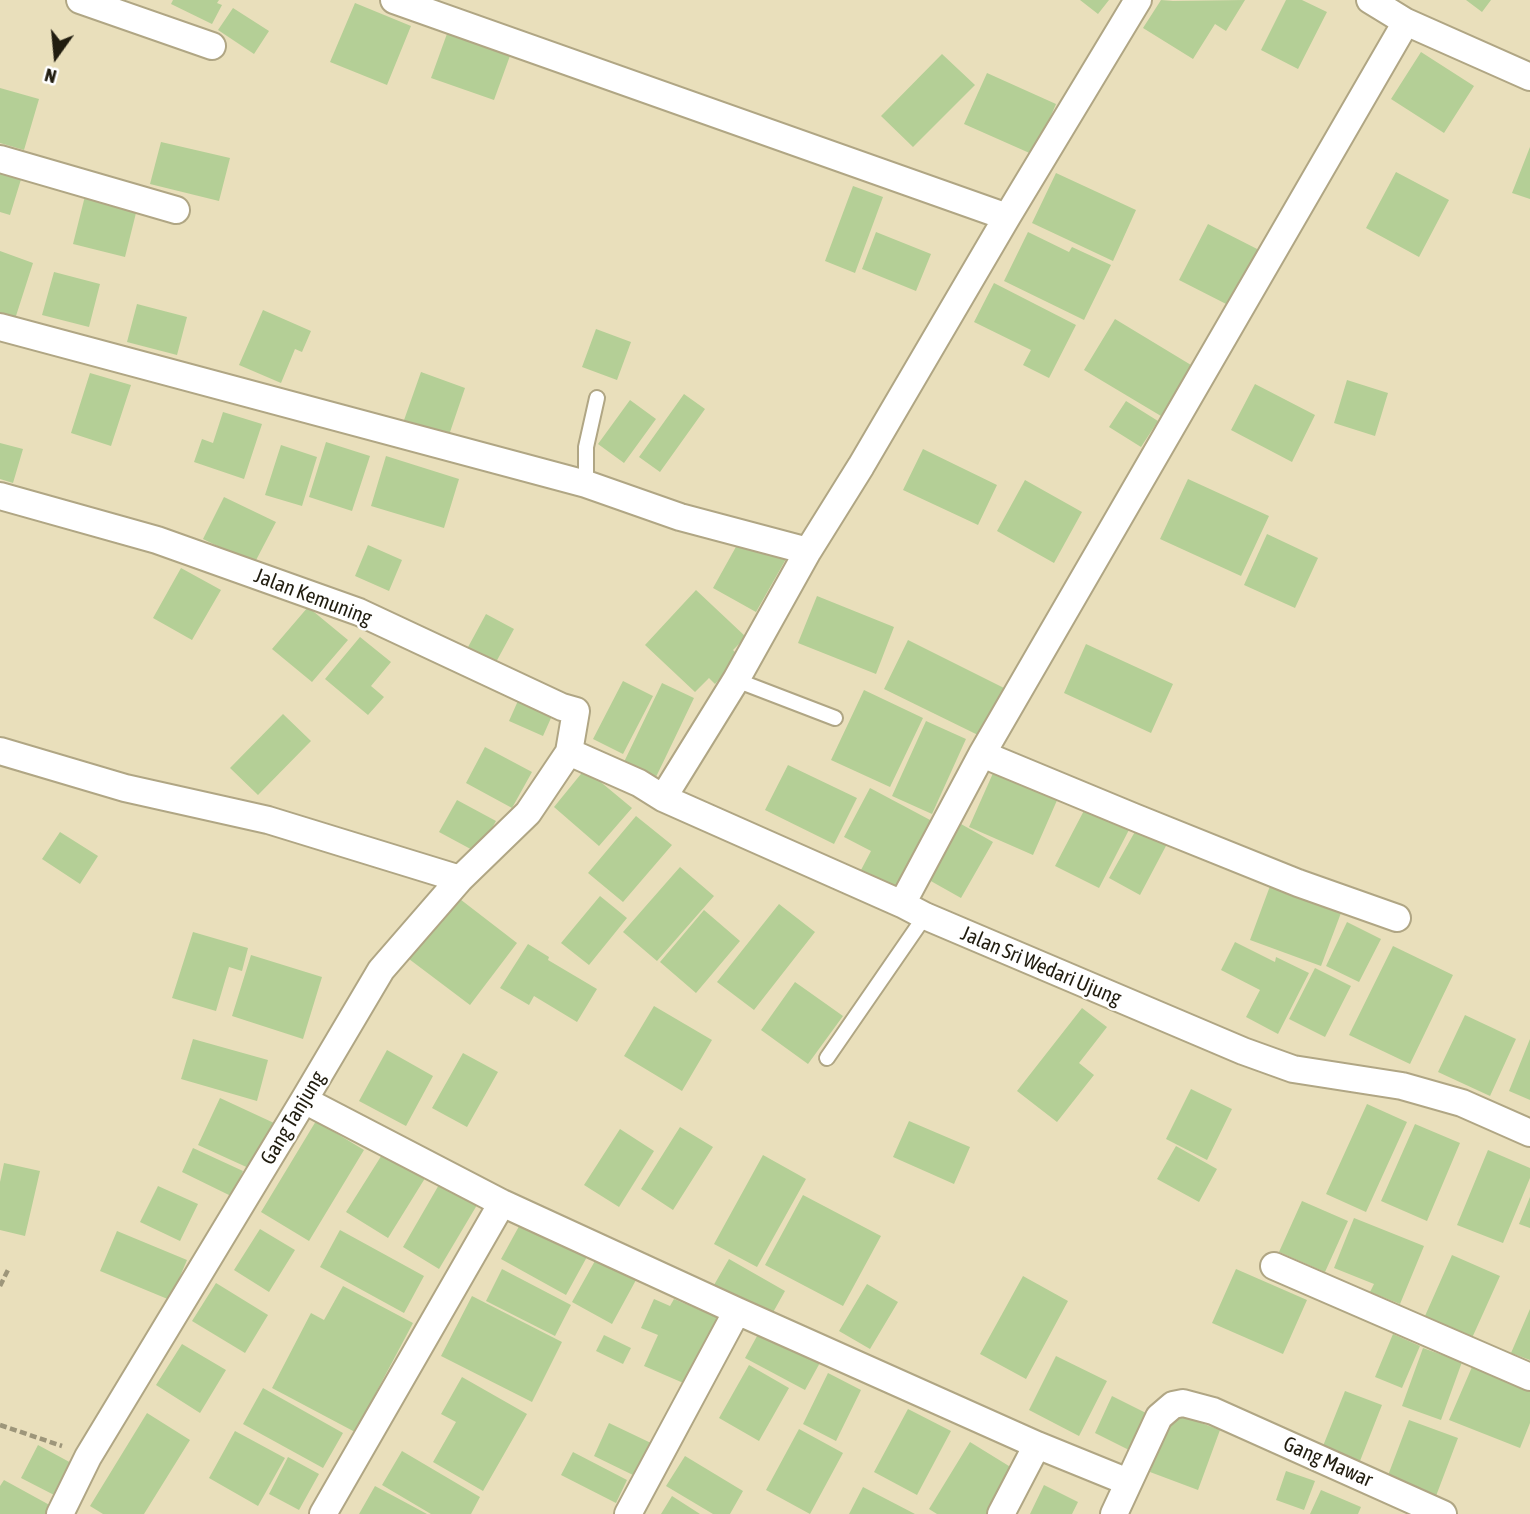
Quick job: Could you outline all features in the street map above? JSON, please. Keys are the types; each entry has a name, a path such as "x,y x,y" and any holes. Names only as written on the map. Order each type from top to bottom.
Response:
{"street":[{"path":"80,0 212,46"},
{"path":"394,0 1007,216"},
{"path":"663,798 736,680 808,551 1138,0"},
{"path":"1370,0 1406,22 1530,77"},
{"path":"914,910 982,754 1406,22"},
{"path":"0,159 176,210"},
{"path":"0,327 586,484 680,517 808,551"},
{"name":"Jalan Kemuning","path":"0,496 157,540 359,612 562,707 576,711 569,752"},
{"path":"0,751 125,788 268,820 460,879"},
{"name":"Jalan Sri Wedari Ujung","path":"569,752 639,783 663,798 914,910 1256,1056 1293,1069 1402,1086 1462,1103 1530,1133"},
{"name":"Gang Tanjung","path":"60,1514 88,1457 381,970 460,879 528,813 569,752"},
{"path":"982,754 1298,883 1397,918"},
{"path":"304,1100 502,1203 1037,1445 1128,1482"},
{"path":"323,1514 502,1203"},
{"path":"1274,1266 1530,1377"},
{"path":"628,1514 737,1311"},
{"name":"Gang Mawar","path":"1114,1514 1159,1417 1173,1405 1183,1403 1213,1411 1443,1514"},
{"path":"1001,1514 1037,1445"}],"lane":[{"path":"586,484 586,447 597,398"},
{"path":"736,680 835,718"},
{"path":"827,1058 914,910"}],"path":[{"path":"0,1286 8,1270"},
{"path":"0,1425 88,1457"}],"building":[{"path":"173,0 219,0 217,3 222,5 212,24 171,4"},
{"path":"1080,0 1109,0 1098,14"},
{"path":"1161,0 1245,0 1226,31 1215,24 1193,59 1143,28"},
{"path":"1286,0 1302,0 1327,12 1298,69 1261,50"},
{"path":"1466,0 1491,0 1482,12"},
{"path":"355,3 411,26 387,85 330,62"},
{"path":"233,8 269,31 254,54 218,30"},
{"path":"448,31 511,53 494,100 431,78"},
{"path":"1421,52 1474,86 1444,133 1391,99"},
{"path":"942,54 975,85 913,147 881,116"},
{"path":"987,73 1056,104 1034,155 964,124"},
{"path":"0,88 39,99 24,150 0,143"},
{"path":"161,142 230,158 219,201 150,184"},
{"path":"1530,147 1530,199 1512,193"},
{"path":"0,166 23,173 10,215 0,212"},
{"path":"1396,172 1449,200 1419,257 1366,228"},
{"path":"1056,173 1136,210 1113,261 1032,223"},
{"path":"853,186 883,197 855,273 825,261"},
{"path":"86,192 138,205 125,257 73,244"},
{"path":"1208,224 1263,252 1234,308 1179,280"},
{"path":"876,232 931,254 916,291 862,269"},
{"path":"1028,232 1069,252 1072,247 1111,265 1084,320 1004,281"},
{"path":"0,251 33,263 15,319 0,314"},
{"path":"54,272 100,284 89,327 42,315"},
{"path":"994,283 1076,325 1049,378 1023,365 1031,350 974,322"},
{"path":"137,304 187,317 177,355 127,342"},
{"path":"263,310 311,331 302,352 295,349 281,383 239,365"},
{"path":"1115,319 1191,365 1161,416 1084,370"},
{"path":"596,329 631,342 617,380 582,367"},
{"path":"421,372 465,388 448,438 403,423"},
{"path":"90,373 131,385 111,446 71,433"},
{"path":"1347,380 1388,393 1375,436 1334,423"},
{"path":"1255,384 1315,415 1292,462 1231,430"},
{"path":"684,394 705,409 660,472 639,457"},
{"path":"630,400 656,419 624,463 598,444"},
{"path":"1126,401 1158,421 1141,447 1109,427"},
{"path":"223,412 262,424 244,479 194,462 202,439 213,443"},
{"path":"326,442 370,456 352,511 309,497"},
{"path":"0,443 23,449 13,483 0,479"},
{"path":"281,445 317,457 302,506 265,495"},
{"path":"923,449 997,485 978,525 903,490"},
{"path":"386,456 459,479 444,528 371,506"},
{"path":"1188,479 1269,516 1241,576 1160,539"},
{"path":"1025,480 1082,512 1054,563 997,531"},
{"path":"224,497 276,522 254,564 203,539"},
{"path":"1267,534 1318,558 1295,608 1244,585"},
{"path":"742,536 786,559 756,612 713,588"},
{"path":"368,545 402,560 389,591 355,576"},
{"path":"181,568 221,590 192,640 153,618"},
{"path":"696,590 746,637 733,650 740,657 715,684 709,678 695,692 645,645"},
{"path":"817,596 894,627 876,674 798,643"},
{"path":"308,607 348,640 312,682 272,649"},
{"path":"486,614 514,629 495,664 467,649"},
{"path":"360,637 391,662 371,686 384,697 368,715 325,679"},
{"path":"908,640 1004,688 980,736 884,689"},
{"path":"1086,644 1173,684 1151,733 1064,693"},
{"path":"623,681 653,696 623,754 593,739"},
{"path":"662,683 694,698 656,777 624,762"},
{"path":"864,690 923,718 890,787 831,760"},
{"path":"521,694 555,709 543,736 509,721"},
{"path":"283,714 311,741 258,795 230,768"},
{"path":"926,721 966,739 932,814 892,796"},
{"path":"485,747 532,772 512,808 466,783"},
{"path":"998,762 1062,789 1033,855 969,827"},
{"path":"788,765 857,798 834,844 765,810"},
{"path":"585,769 632,808 599,846 554,807"},
{"path":"870,788 932,821 896,889 861,870 871,851 844,837"},
{"path":"457,800 496,821 478,853 439,832"},
{"path":"1089,801 1132,824 1099,888 1055,866"},
{"path":"636,816 672,845 623,902 588,873"},
{"path":"961,824 993,842 961,898 929,880"},
{"path":"1137,828 1167,844 1140,895 1109,878"},
{"path":"60,832 98,856 80,884 42,859"},
{"path":"680,867 714,896 657,961 623,932"},
{"path":"1273,878 1344,905 1321,966 1250,940"},
{"path":"456,896 517,943 470,1005 409,959"},
{"path":"600,896 627,918 589,965 561,943"},
{"path":"779,904 815,932 754,1010 717,982"},
{"path":"704,910 740,941 696,993 660,962"},
{"path":"1347,922 1381,939 1359,982 1326,966"},
{"path":"193,932 248,948 242,971 229,967 216,1011 172,998"},
{"path":"1235,942 1275,962 1276,957 1309,973 1278,1034 1246,1017 1260,990 1221,970"},
{"path":"528,944 549,957 548,960 597,989 577,1022 534,996 529,1005 500,988"},
{"path":"1393,946 1453,975 1410,1064 1349,1035"},
{"path":"251,955 322,977 303,1039 232,1016"},
{"path":"1315,968 1351,986 1325,1037 1289,1019"},
{"path":"795,982 843,1016 808,1064 761,1030"},
{"path":"654,1006 712,1040 682,1091 624,1056"},
{"path":"1082,1008 1107,1027 1079,1063 1094,1075 1057,1122 1017,1091"},
{"path":"1465,1015 1516,1039 1490,1096 1438,1072"},
{"path":"193,1039 268,1060 257,1101 181,1079"},
{"path":"1530,1039 1530,1100 1509,1091"},
{"path":"387,1050 433,1076 406,1126 359,1101"},
{"path":"463,1053 498,1072 467,1127 432,1108"},
{"path":"1191,1089 1232,1109 1207,1160 1166,1139"},
{"path":"220,1098 274,1123 253,1170 198,1145"},
{"path":"1367,1104 1407,1122 1366,1212 1326,1194"},
{"path":"316,1121 364,1150 309,1241 261,1212"},
{"path":"909,1121 970,1147 954,1184 893,1157"},
{"path":"1415,1124 1460,1143 1427,1221 1381,1201"},
{"path":"680,1127 713,1147 673,1210 641,1189"},
{"path":"620,1129 654,1151 619,1207 584,1185"},
{"path":"1176,1146 1217,1169 1199,1202 1157,1179"},
{"path":"193,1148 243,1171 231,1196 182,1172"},
{"path":"385,1150 427,1175 388,1238 346,1212"},
{"path":"1488,1150 1530,1168 1530,1178 1503,1243 1457,1225"},
{"path":"763,1155 806,1179 757,1267 714,1244"},
{"path":"4,1163 40,1171 25,1236 0,1230 0,1182"},
{"path":"440,1183 477,1205 439,1269 403,1247"},
{"path":"158,1186 198,1204 180,1241 140,1222"},
{"path":"803,1195 881,1236 843,1306 765,1265"},
{"path":"1530,1197 1530,1228 1519,1224"},
{"path":"1302,1201 1348,1221 1325,1272 1279,1252"},
{"path":"1354,1218 1424,1246 1400,1304 1370,1292 1374,1284 1334,1268"},
{"path":"523,1219 588,1255 566,1295 501,1259"},
{"path":"260,1229 295,1250 269,1292 234,1270"},
{"path":"340,1230 424,1276 404,1313 320,1267"},
{"path":"117,1231 187,1260 170,1300 100,1271"},
{"path":"1452,1255 1500,1276 1472,1338 1425,1316"},
{"path":"596,1259 636,1280 612,1324 572,1302"},
{"path":"729,1259 785,1291 771,1316 714,1285"},
{"path":"502,1269 571,1305 555,1336 486,1301"},
{"path":"1236,1269 1307,1300 1283,1354 1212,1323"},
{"path":"1023,1276 1068,1301 1026,1379 980,1354"},
{"path":"216,1283 268,1315 245,1353 192,1321"},
{"path":"867,1284 898,1302 870,1349 839,1331"},
{"path":"343,1286 413,1323 355,1432 272,1388 311,1313 324,1320"},
{"path":"472,1296 562,1342 532,1402 441,1356"},
{"path":"654,1299 670,1306 674,1299 717,1317 688,1385 644,1366 658,1335 641,1328"},
{"path":"1530,1309 1530,1360 1511,1353"},
{"path":"762,1327 822,1359 805,1390 745,1358"},
{"path":"1393,1334 1420,1346 1402,1388 1375,1377"},
{"path":"604,1335 631,1348 623,1364 596,1351"},
{"path":"182,1344 226,1370 200,1413 156,1385"},
{"path":"1423,1348 1462,1362 1441,1420 1402,1406"},
{"path":"1056,1356 1107,1381 1079,1436 1029,1410"},
{"path":"749,1365 789,1388 759,1441 719,1418"},
{"path":"1472,1367 1530,1390 1530,1423 1520,1448 1449,1420"},
{"path":"828,1373 861,1390 836,1441 803,1424"},
{"path":"462,1377 527,1414 483,1491 433,1462 456,1422 441,1414"},
{"path":"263,1388 343,1433 323,1468 243,1424"},
{"path":"1345,1391 1382,1405 1358,1466 1321,1451"},
{"path":"1112,1396 1148,1414 1131,1451 1095,1433"},
{"path":"908,1409 951,1431 917,1495 874,1472"},
{"path":"1172,1412 1220,1430 1198,1490 1150,1472"},
{"path":"147,1413 190,1440 144,1514 103,1514 90,1506"},
{"path":"1409,1420 1458,1438 1436,1496 1387,1478"},
{"path":"609,1423 651,1443 635,1476 594,1456"},
{"path":"799,1429 843,1453 810,1514 766,1490"},
{"path":"235,1431 285,1458 258,1506 209,1478"},
{"path":"970,1442 1017,1471 990,1514 937,1514 929,1509"},
{"path":"38,1445 75,1465 58,1497 21,1478"},
{"path":"402,1451 480,1497 471,1514 431,1514 382,1485"},
{"path":"573,1452 627,1480 616,1503 561,1475"},
{"path":"685,1456 743,1491 730,1514 713,1514 666,1486"},
{"path":"288,1457 319,1474 299,1510 269,1494"},
{"path":"1286,1471 1315,1481 1304,1510 1276,1500"},
{"path":"4,1480 55,1508 52,1514 0,1514 0,1486"},
{"path":"1044,1485 1078,1502 1072,1514 1030,1514"},
{"path":"375,1486 427,1514 359,1514"},
{"path":"863,1487 915,1514 849,1514"},
{"path":"1321,1490 1361,1507 1358,1514 1310,1514"},
{"path":"672,1496 700,1514 661,1514"}]}
